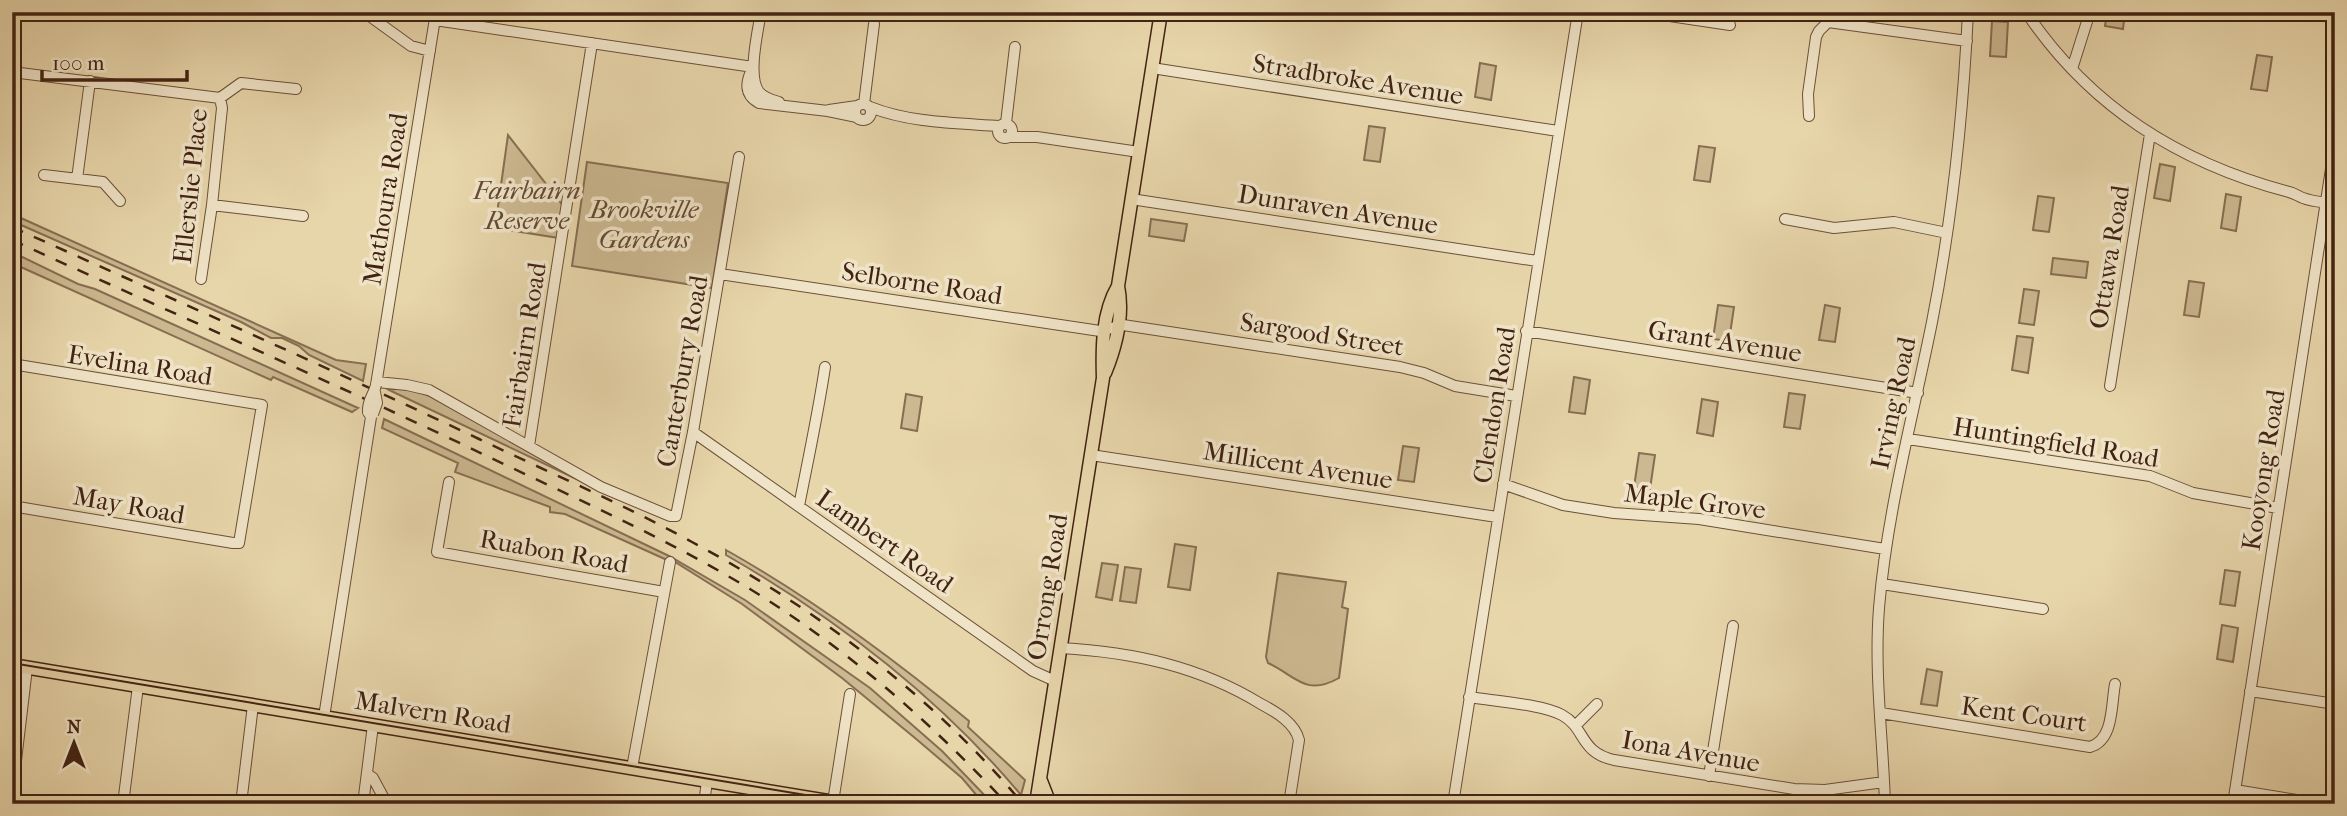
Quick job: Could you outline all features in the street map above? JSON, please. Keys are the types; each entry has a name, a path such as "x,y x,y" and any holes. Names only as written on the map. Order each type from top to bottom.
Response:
{"main road":[{"name":"Orrong Road","path":"1036,804 1103,378 1113,352 1111,328 1121,304 1118,286 1161,12"},
{"name":"Malvern Road","path":"12,665 839,803"},
{"path":"1040,778 1050,804"}],"street":[{"path":"364,12 411,46 430,51"},
{"path":"761,12 753,67 755,86 760,94 786,105 828,110 861,118 897,115"},
{"name":"Clendon Road","path":"1453,804 1578,12"},
{"path":"1643,12 1730,25"},
{"name":"Irving Road","path":"1885,804 1878,641 1885,549 1947,233 1958,146 1968,12"},
{"path":"2026,12 2072,69 2105,102 2150,134 2210,166 2305,199 2330,200"},
{"path":"2072,69 2090,12"},
{"path":"435,16 753,67"},
{"name":"Mathoura Road","path":"324,717 371,414 377,403 376,387 435,16"},
{"path":"1809,116 1808,94 1816,37 1826,17 1967,41"},
{"path":"864,106 874,24"},
{"name":"Fairbairn Road","path":"529,446 592,43"},
{"path":"1005,130 1015,47"},
{"name":"Stradbroke Avenue","path":"1152,68 1558,131"},
{"path":"12,72 220,98 241,83 296,89"},
{"path":"77,179 90,81"},
{"name":"Ellerslie Place","path":"201,279 212,205 222,108 220,98"},
{"path":"828,110 864,106 897,115 1139,152"},
{"path":"861,118 855,110 864,106"},
{"name":"Ottawa Road","path":"2110,386 2150,134"},
{"name":"Kooyong Road","path":"2233,804 2278,508 2330,200 2335,143"},
{"name":"Canterbury Road","path":"529,446 611,492 672,517 676,516 693,432 738,157"},
{"path":"44,175 103,182 120,201"},
{"name":"Dunraven Avenue","path":"1131,199 1537,261"},
{"path":"212,205 303,216"},
{"path":"1785,219 1834,228 1894,222 1947,233"},
{"name":"Selborne Road","path":"720,274 1097,330 1111,328"},
{"name":"Sargood Street","path":"1111,328 1123,325 1400,367 1424,373 1455,386 1516,396"},
{"name":"Grant Avenue","path":"1526,331 1917,393"},
{"name":"Evelina Road","path":"12,364 262,405 239,542"},
{"path":"799,506 813,444 825,368"},
{"path":"376,387 407,385 429,390 529,446"},
{"name":"Lambert Road","path":"693,432 1033,671 1055,681"},
{"name":"Huntingfield Road","path":"1908,439 2150,476 2193,493 2278,508"},
{"name":"Millicent Avenue","path":"1091,455 1497,517"},
{"name":"Ruabon Road","path":"449,482 437,552 664,592"},
{"name":"Maple Grove","path":"1503,484 1563,505 1614,513 1699,519 1885,549"},
{"name":"May Road","path":"12,506 239,542"},
{"path":"632,768 670,562"},
{"path":"1882,584 2043,609"},
{"path":"1709,776 1733,626"},
{"path":"1060,648 1123,653 1175,665 1228,686 1281,716 1296,731 1299,740 1289,804"},
{"path":"12,794 27,668"},
{"name":"Kent Court","path":"1881,713 2090,747 2102,741 2108,731 2115,684"},
{"path":"123,804 138,686"},
{"path":"2250,691 2335,704"},
{"path":"839,803 850,694"},
{"name":"Iona Avenue","path":"1469,697 1551,710 1575,726 1587,746 1600,756 1794,789 1825,790 1884,782"},
{"path":"1575,726 1597,704"},
{"path":"240,804 253,705"},
{"path":"363,804 373,725"},
{"path":"367,774 373,778 387,804"},
{"path":"704,804 707,781"},
{"path":"2235,790 2322,804"}],"green space":[{"path":"2107,12 2125,12 2123,29 2105,26"},
{"path":"1992,21 2008,22 2006,57 1990,56"},
{"path":"2257,55 2272,57 2267,91 2251,89"},
{"path":"1480,63 1496,66 1491,100 1475,97"},
{"path":"1369,126 1385,128 1380,162 1364,160"},
{"name":"Fairbairn Reserve","path":"508,135 564,207 559,238 495,228"},
{"path":"1699,146 1715,148 1710,182 1694,180"},
{"name":"Brookville Gardens","path":"587,162 728,183 712,288 572,266"},
{"path":"2160,164 2175,167 2170,201 2154,198"},
{"path":"2226,194 2241,197 2236,231 2221,228"},
{"path":"2038,196 2054,198 2049,232 2033,230"},
{"path":"12,214 336,360 366,364 363,381 309,355 299,346 282,338 271,338 241,322 12,221"},
{"path":"1151,219 1187,224 1184,241 1149,236"},
{"path":"12,252 358,408 352,412 273,377 271,380 12,263"},
{"path":"2053,258 2088,262 2086,278 2051,274"},
{"path":"2189,281 2204,283 2199,317 2184,315"},
{"path":"2024,289 2039,291 2034,325 2019,323"},
{"path":"1718,305 1734,307 1729,341 1713,339"},
{"path":"1825,305 1840,308 1835,342 1819,340"},
{"path":"2017,336 2033,338 2028,373 2012,370"},
{"path":"1574,377 1590,380 1585,414 1569,412"},
{"path":"404,388 430,396 587,484 389,390"},
{"path":"1789,393 1805,395 1800,429 1784,427"},
{"path":"906,394 922,397 917,431 901,428"},
{"path":"1702,399 1718,402 1713,436 1697,433"},
{"path":"384,419 669,556 745,600 870,688 942,751 993,804 984,804 962,778 915,738 842,678 742,604 675,562 565,514 550,512 550,507 455,472 458,463 382,428"},
{"path":"1403,446 1419,448 1414,482 1398,480"},
{"path":"1639,453 1655,455 1650,489 1634,487"},
{"path":"1175,544 1196,547 1190,590 1168,587"},
{"path":"726,550 852,630 969,721 968,727 1025,780 1021,795 956,725 884,662 807,605 726,555"},
{"path":"1102,563 1118,565 1112,600 1096,597"},
{"path":"1125,567 1141,569 1136,603 1120,601"},
{"path":"2225,570 2240,572 2235,606 2220,604"},
{"path":"1278,573 1346,582 1342,607 1348,609 1339,678 1317,686 1309,685 1268,663 1266,657"},
{"path":"2222,625 2238,628 2233,662 2217,659"},
{"path":"1927,669 1942,672 1937,706 1921,704"}],"tram line":[{"path":"12,663 860,804"}],"railway":[{"path":"12,227 305,358 586,489 666,528 738,568 827,625 870,657 951,727 1023,804"},
{"path":"12,240 410,420 610,514 716,569 785,612 853,661 918,715 1007,804"}]}
